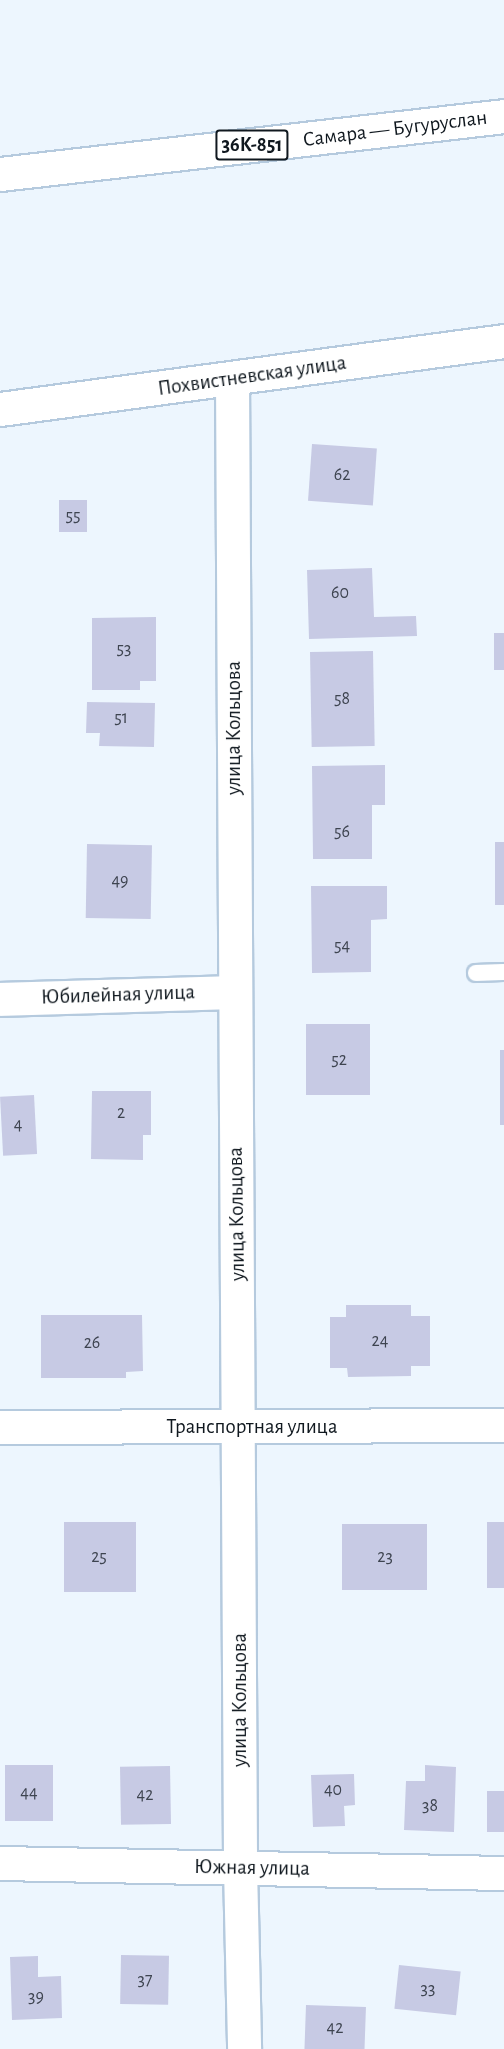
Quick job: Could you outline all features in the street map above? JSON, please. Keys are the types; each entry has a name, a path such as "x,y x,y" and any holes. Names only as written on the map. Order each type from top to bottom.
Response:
{"street":[{"name":"Самара — Бугуруслан","path":"0,174 504,116"},
{"name":"Похвистневская улица","path":"0,409 504,341"},
{"name":"улица Кольцова","path":"232,378 240,1868 244,2049"},
{"name":"Юбилейная улица","path":"0,999 236,992"},
{"name":"Транспортная улица","path":"0,1427 239,1428 504,1425"},
{"name":"Южная улица","path":"0,1863 504,1873"}],"lane":[{"path":"476,973 504,972"}],"building":[{"path":"312,444 377,449 373,505 308,501"},
{"path":"59,500 87,500 87,532 59,532"},
{"path":"372,568 374,617 416,616 417,636 309,639 307,570"},
{"path":"156,617 156,681 140,681 140,690 92,690 92,618"},
{"path":"494,633 504,633 504,670 494,670"},
{"path":"373,651 375,746 312,747 310,652"},
{"path":"87,702 155,703 154,747 99,746 100,733 86,733"},
{"path":"385,765 385,805 372,805 372,859 313,859 312,766"},
{"path":"495,842 504,842 504,905 495,905"},
{"path":"87,844 152,845 151,919 86,918"},
{"path":"311,886 387,886 387,919 371,920 371,972 312,973"},
{"path":"306,1024 370,1024 370,1095 306,1095"},
{"path":"500,1050 504,1050 504,1125 500,1125"},
{"path":"92,1091 151,1091 151,1135 143,1135 143,1160 91,1159"},
{"path":"34,1095 37,1154 3,1156 0,1097"},
{"path":"346,1305 411,1305 411,1316 430,1316 430,1366 411,1366 411,1376 348,1377 347,1368 330,1368 330,1317 346,1317"},
{"path":"41,1315 142,1315 143,1371 126,1372 126,1378 41,1378"},
{"path":"64,1522 136,1522 136,1592 64,1592"},
{"path":"487,1522 504,1522 504,1588 487,1588"},
{"path":"342,1524 427,1524 427,1590 342,1590"},
{"path":"5,1765 53,1765 53,1821 5,1821"},
{"path":"425,1765 456,1767 454,1832 404,1830 406,1781 425,1781"},
{"path":"170,1766 171,1824 121,1825 120,1767"},
{"path":"354,1774 355,1805 344,1806 345,1826 313,1827 311,1775"},
{"path":"487,1791 504,1791 504,1832 487,1832"},
{"path":"121,1955 169,1956 168,2005 120,2004"},
{"path":"38,1956 38,1977 61,1976 62,2018 12,2020 10,1957"},
{"path":"399,1965 461,1971 456,2015 394,2009"},
{"path":"306,2005 366,2007 365,2049 304,2049"}]}
